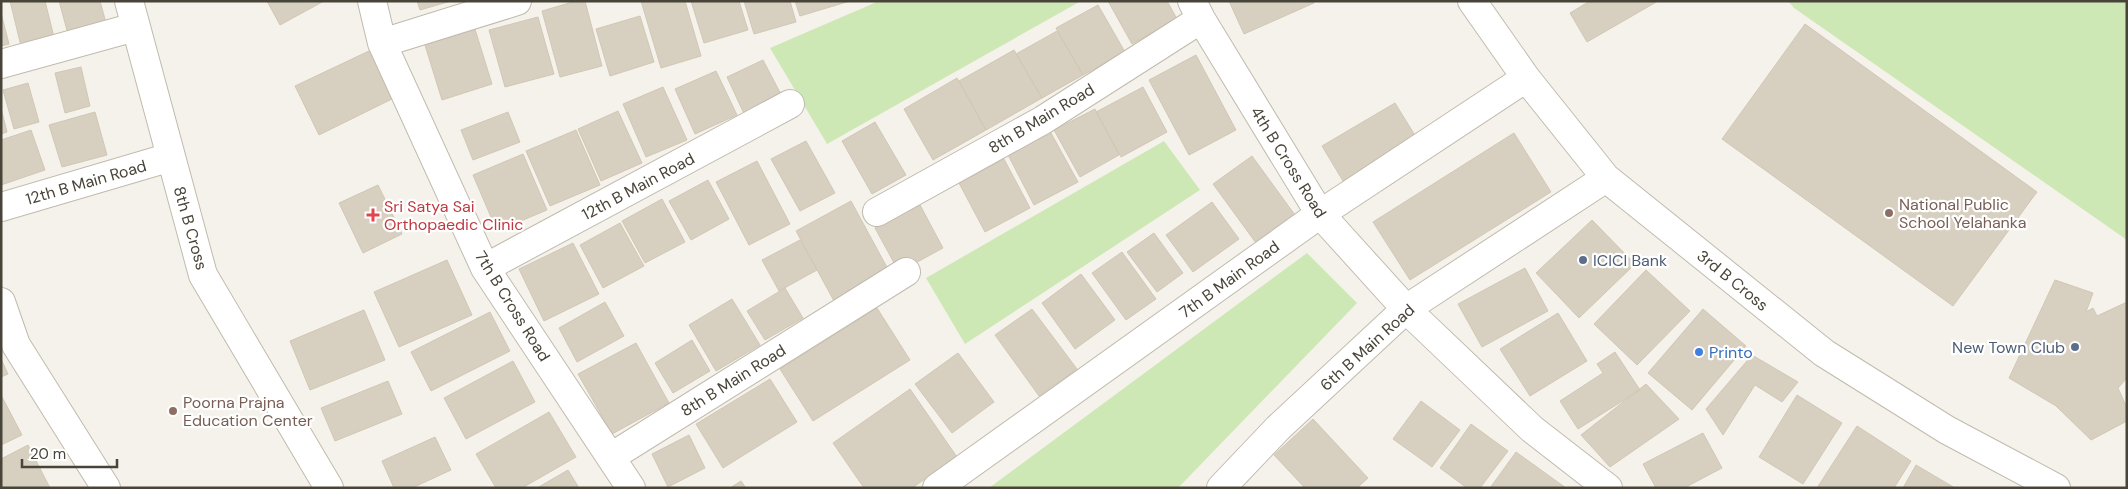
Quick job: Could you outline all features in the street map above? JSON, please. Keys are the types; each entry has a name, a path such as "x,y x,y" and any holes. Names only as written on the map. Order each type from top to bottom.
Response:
{"street":[{"name":"8th B Cross","path":"129,1 203,275 329,488"},
{"name":"7th B Cross Road","path":"372,1 382,43 485,268 631,488"},
{"path":"382,43 517,1"},
{"name":"3rd B Cross","path":"1472,1 1526,78 1606,178 1824,353 1947,430 2056,488"},
{"name":"8th B Main Road","path":"877,212 1043,120 1196,10"},
{"name":"4th B Cross Road","path":"1196,10 1320,214 1406,309 1532,429 1603,486"},
{"path":"1,64 135,27"},
{"name":"7th B Main Road","path":"937,488 1320,214 1526,78"},
{"name":"12th B Main Road","path":"485,268 790,104"},
{"name":"12th B Main Road","path":"1,207 171,157"},
{"name":"6th B Main Road","path":"1221,488 1278,428 1406,309 1606,178"},
{"name":"8th B Main Road","path":"611,457 906,272"},
{"path":"1,302 16,345 106,488"}],"green space":[{"path":"879,1 1081,1 827,144 770,48"},
{"path":"1788,1 2127,1 2127,240 1794,8"},
{"path":"1164,141 1200,190 965,344 926,278"},
{"path":"1307,253 1357,303 1178,488 989,488"}],"building":[{"path":"10,1 45,1 54,37 21,46"},
{"path":"59,1 100,1 106,23 68,34"},
{"path":"267,1 324,1 280,25"},
{"path":"417,1 451,1 420,10"},
{"path":"576,1 585,1 602,66 560,77 542,11"},
{"path":"641,1 685,1 701,56 661,68"},
{"path":"691,1 739,1 748,30 704,43"},
{"path":"744,1 790,1 796,22 754,34"},
{"path":"795,1 850,1 800,16"},
{"path":"1108,1 1167,1 1177,19 1132,44"},
{"path":"1229,1 1313,1 1314,3 1244,34"},
{"path":"1590,1 1658,1 1587,42 1570,13"},
{"path":"1098,5 1125,52 1083,75 1056,28"},
{"path":"1,13 9,44 1,46"},
{"path":"640,16 654,62 610,76 596,29"},
{"path":"538,17 554,74 505,87 489,30"},
{"path":"1805,24 2037,192 1953,306 1722,139"},
{"path":"474,26 492,84 442,100 424,42"},
{"path":"1057,31 1083,75 1042,98 1016,54"},
{"path":"371,50 394,98 319,135 295,86"},
{"path":"1014,50 1042,98 986,130 959,81"},
{"path":"1196,55 1236,130 1189,155 1149,80"},
{"path":"763,60 784,100 746,118 727,77"},
{"path":"81,67 90,106 65,113 55,73"},
{"path":"716,71 737,115 695,134 675,89"},
{"path":"957,78 986,130 933,160 904,109"},
{"path":"28,83 39,122 14,129 3,90"},
{"path":"663,87 687,140 646,157 623,104"},
{"path":"1143,87 1167,132 1121,157 1096,112"},
{"path":"1395,103 1416,137 1343,181 1322,146"},
{"path":"1,108 7,132 1,134"},
{"path":"1095,109 1119,155 1080,177 1054,130"},
{"path":"618,111 642,163 601,181 578,129"},
{"path":"95,112 107,155 62,167 49,125"},
{"path":"508,112 520,142 473,160 461,130"},
{"path":"875,122 906,175 872,194 842,141"},
{"path":"31,130 45,170 1,185 1,140"},
{"path":"576,130 600,185 550,206 526,151"},
{"path":"1051,133 1078,182 1034,205 1008,155"},
{"path":"1514,133 1551,192 1410,280 1373,222"},
{"path":"806,141 835,193 800,211 771,159"},
{"path":"523,154 547,210 497,231 473,175"},
{"path":"1252,156 1295,215 1256,243 1213,184"},
{"path":"1004,159 1030,208 985,232 959,183"},
{"path":"757,161 790,224 749,245 716,182"},
{"path":"708,180 729,219 691,240 669,201"},
{"path":"378,185 402,234 363,253 339,203"},
{"path":"662,199 685,242 645,263 622,221"},
{"path":"851,201 889,271 834,301 796,231"},
{"path":"1212,202 1239,239 1193,272 1166,235"},
{"path":"920,205 943,248 899,272 875,228"},
{"path":"1592,220 1635,264 1579,318 1536,273"},
{"path":"620,223 644,266 603,288 580,245"},
{"path":"1154,233 1183,273 1157,292 1127,252"},
{"path":"800,240 817,270 779,291 762,260"},
{"path":"573,243 599,294 544,321 519,269"},
{"path":"1122,252 1156,299 1126,320 1092,273"},
{"path":"447,260 472,315 399,347 374,292"},
{"path":"1525,268 1548,311 1482,347 1458,304"},
{"path":"1646,270 1690,311 1637,365 1594,324"},
{"path":"1081,274 1115,320 1075,349 1042,303"},
{"name":"New Town Club","path":"2055,280 2093,293 2086,312 2093,308 2097,316 2127,302 2127,378 2118,388 2127,408 2127,421 2091,440 2056,406 2009,378"},
{"path":"785,288 803,318 765,340 747,311"},
{"path":"732,299 760,345 716,371 689,325"},
{"path":"605,302 624,336 577,362 559,328"},
{"path":"877,308 910,360 813,421 780,369"},
{"path":"1032,309 1077,369 1039,396 995,335"},
{"path":"1703,309 1746,346 1692,410 1648,373"},
{"path":"364,310 385,360 310,390 290,341"},
{"path":"490,312 510,351 431,391 411,352"},
{"path":"1558,313 1587,361 1530,396 1500,349"},
{"path":"692,340 710,371 673,393 655,363"},
{"path":"636,343 669,403 612,434 578,374"},
{"path":"1615,352 1640,390 1578,429 1560,401 1603,373 1597,364"},
{"path":"958,353 994,402 952,433 915,384"},
{"path":"1752,355 1798,382 1782,402 1755,385 1723,435 1706,409"},
{"path":"1,359 8,374 1,377"},
{"path":"513,361 535,402 466,439 444,398"},
{"path":"770,379 797,422 723,468 696,424"},
{"path":"388,381 402,414 335,441 321,408"},
{"path":"1646,384 1679,419 1610,467 1581,435"},
{"path":"910,389 957,457 912,488 864,488 833,443"},
{"path":"1,395 22,435 1,445"},
{"path":"1797,395 1842,423 1803,484 1759,457"},
{"path":"1421,401 1460,430 1432,467 1393,439"},
{"path":"549,412 576,457 522,488 496,488 476,454"},
{"path":"1313,419 1368,478 1357,488 1305,488 1274,455"},
{"path":"1471,424 1508,451 1480,488 1467,488 1440,468"},
{"path":"1857,426 1911,461 1894,488 1817,488"},
{"path":"1703,433 1722,468 1684,488 1656,488 1643,464"},
{"path":"689,435 705,468 668,487 652,454"},
{"path":"435,437 451,470 412,488 394,488 382,461"},
{"path":"28,445 50,488 1,488 1,459"},
{"path":"1516,452 1566,488 1490,488"},
{"path":"1916,465 1955,488 1903,488"},
{"path":"568,470 579,488 537,488"},
{"path":"741,481 746,488 730,488"}],"place":[{"name":"National Public School Yelahanka","path":"1889,213"},
{"name":"Sri Satya Sai Orthopaedic Clinic","path":"373,215"},
{"name":"ICICI Bank","path":"1583,260"},
{"name":"New Town Club","path":"2075,347"},
{"name":"Printo","path":"1699,352"},
{"name":"Poorna Prajna Education Center","path":"173,411"}]}
